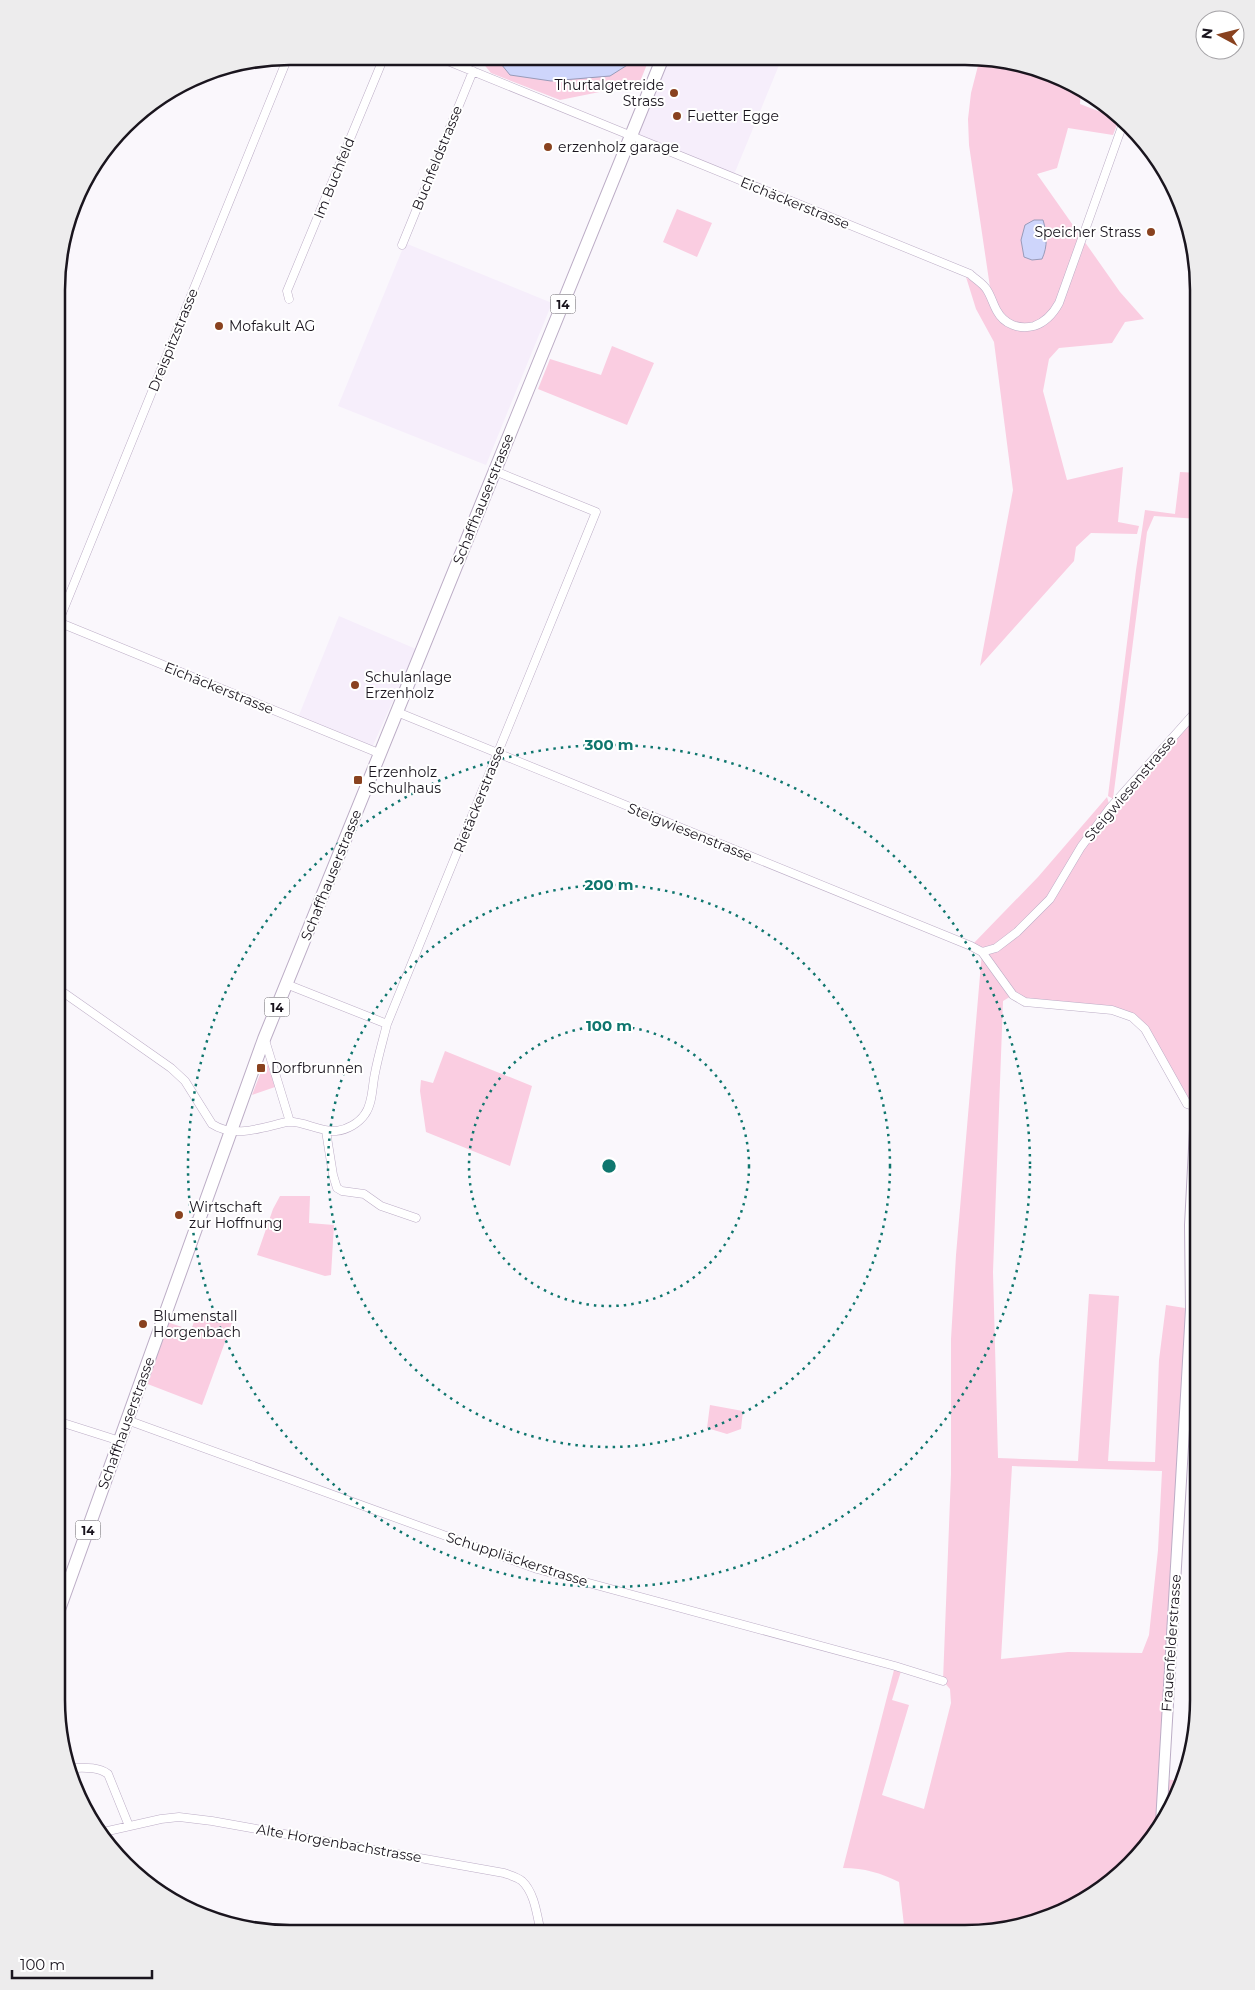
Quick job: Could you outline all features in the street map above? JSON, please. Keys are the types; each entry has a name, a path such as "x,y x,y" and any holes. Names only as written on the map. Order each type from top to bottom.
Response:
{"main road":[{"name":"Schaffhauserstrasse","path":"65,1593 264,1039 660,65"}],"street":[{"name":"Dreispitzstrasse","path":"65,605 285,65"},
{"name":"Im Buchfeld","path":"289,299 287,291 380,65"},
{"name":"Eichäckerstrasse","path":"458,65 970,274 987,289 998,313 1008,323 1018,327 1042,323 1053,313 1059,303 1121,129"},
{"name":"Buchfeldstrasse","path":"402,245 473,71"},
{"name":"Rietäckerstrasse","path":"231,1130 246,1132 290,1122 326,1131 339,1131 354,1125 366,1114 372,1097 374,1075 387,1024 596,512 495,471"},
{"name":"Eichäckerstrasse","path":"65,625 380,754"},
{"name":"Steigwiesenstrasse","path":"397,712 982,952 996,948 1017,932 1050,899 1081,847 1110,808 1190,718"},
{"path":"982,952 1008,990 1025,1002 1112,1010 1132,1017 1145,1029 1187,1104 1190,1105"},
{"path":"286,984 387,1024"},
{"path":"65,994 171,1068 186,1081 212,1124 218,1128 231,1130"},
{"path":"264,1039 290,1122"},
{"path":"326,1131 337,1188 342,1191 364,1194 381,1206 416,1218"},
{"name":"Frauenfelderstrasse","path":"1162,1809 1190,1326 1190,1226"},
{"name":"Schuppliäckerstrasse","path":"128,1420 537,1569 943,1680"},
{"path":"65,1424 120,1441"},
{"path":"76,1768 102,1770 108,1774 129,1826"},
{"name":"Alte Horgenbachstrasse","path":"107,1831 179,1817 212,1821 504,1873 522,1880 536,1906 540,1925"}],"shaded area":[{"path":"484,65 537,65 610,76 627,65 647,65 639,84 560,100 491,73"},
{"path":"660,65 779,65 733,177 631,137"},
{"path":"978,65 1009,69 1065,88 1081,97 1080,104 1105,114 1117,125 1113,135 1068,128 1057,168 1037,174 1120,292 1144,319 1125,322 1112,343 1059,348 1049,359 1043,391 1067,480 1123,467 1118,522 1139,526 1137,534 1091,533 1076,547 1074,561 980,666 1013,490 994,342 976,309 966,277 991,294 969,145 968,119 971,93"},
{"path":"677,209 712,223 697,257 663,242"},
{"path":"405,243 552,303 486,465 338,406"},
{"path":"612,346 654,363 627,425 538,389 550,359 601,375"},
{"path":"1180,472 1190,473 1190,518 1154,516 1147,532 1113,799 1108,796 1145,510 1175,514"},
{"name":"Schulanlage Erzenholz","path":"339,616 416,649 371,750 297,720"},
{"path":"1190,718 1190,1104 1145,1029 1112,1010 1034,1003 1013,995 1003,1001 993,1272 998,1458 1078,1461 1089,1294 1119,1296 1108,1461 1155,1462 1159,1360 1166,1305 1190,1309 1163,1779 1175,1780 1167,1800 1144,1837 1102,1879 1065,1902 1009,1921 980,1925 904,1925 899,1882 872,1872 843,1868 895,1666 902,1668 892,1700 909,1705 882,1795 924,1809 951,1703 950,1689 943,1681 951,1474 951,1339 956,1255 982,952 971,946 1038,877 1107,797 1110,807","holes":["1012,1466 1162,1471 1158,1550 1149,1635 1142,1653 1068,1652 1001,1659"]},
{"path":"445,1051 532,1086 510,1166 426,1132 420,1091 421,1080 433,1083"},
{"path":"264,1064 269,1066 275,1087 252,1095"},
{"path":"280,1196 310,1196 309,1223 334,1225 331,1275 325,1276 257,1255 273,1209"},
{"path":"198,1311 232,1323 202,1405 145,1383 167,1322 191,1330"},
{"path":"710,1405 743,1411 741,1429 727,1434 707,1428"}],"water":[{"path":"502,65 627,65 610,76 551,81 510,75"},
{"path":"1034,220 1043,220 1046,244 1042,259 1032,260 1024,257 1021,240 1025,225"}],"place":[{"name":"Thurtalgetreide Strass","path":"674,93"},
{"name":"Fuetter Egge","path":"677,116"},
{"name":"erzenholz garage","path":"548,147"},
{"name":"Speicher Strass","path":"1151,232"},
{"name":"Mofakult AG","path":"219,326"},
{"name":"Schulanlage Erzenholz","path":"355,685"},
{"name":"Erzenholz Schulhaus","path":"358,780"},
{"name":"Dorfbrunnen","path":"261,1068"},
{"name":"Wirtschaft zur Hoffnung","path":"179,1215"},
{"name":"Blumenstall Horgenbach","path":"143,1324"}]}
